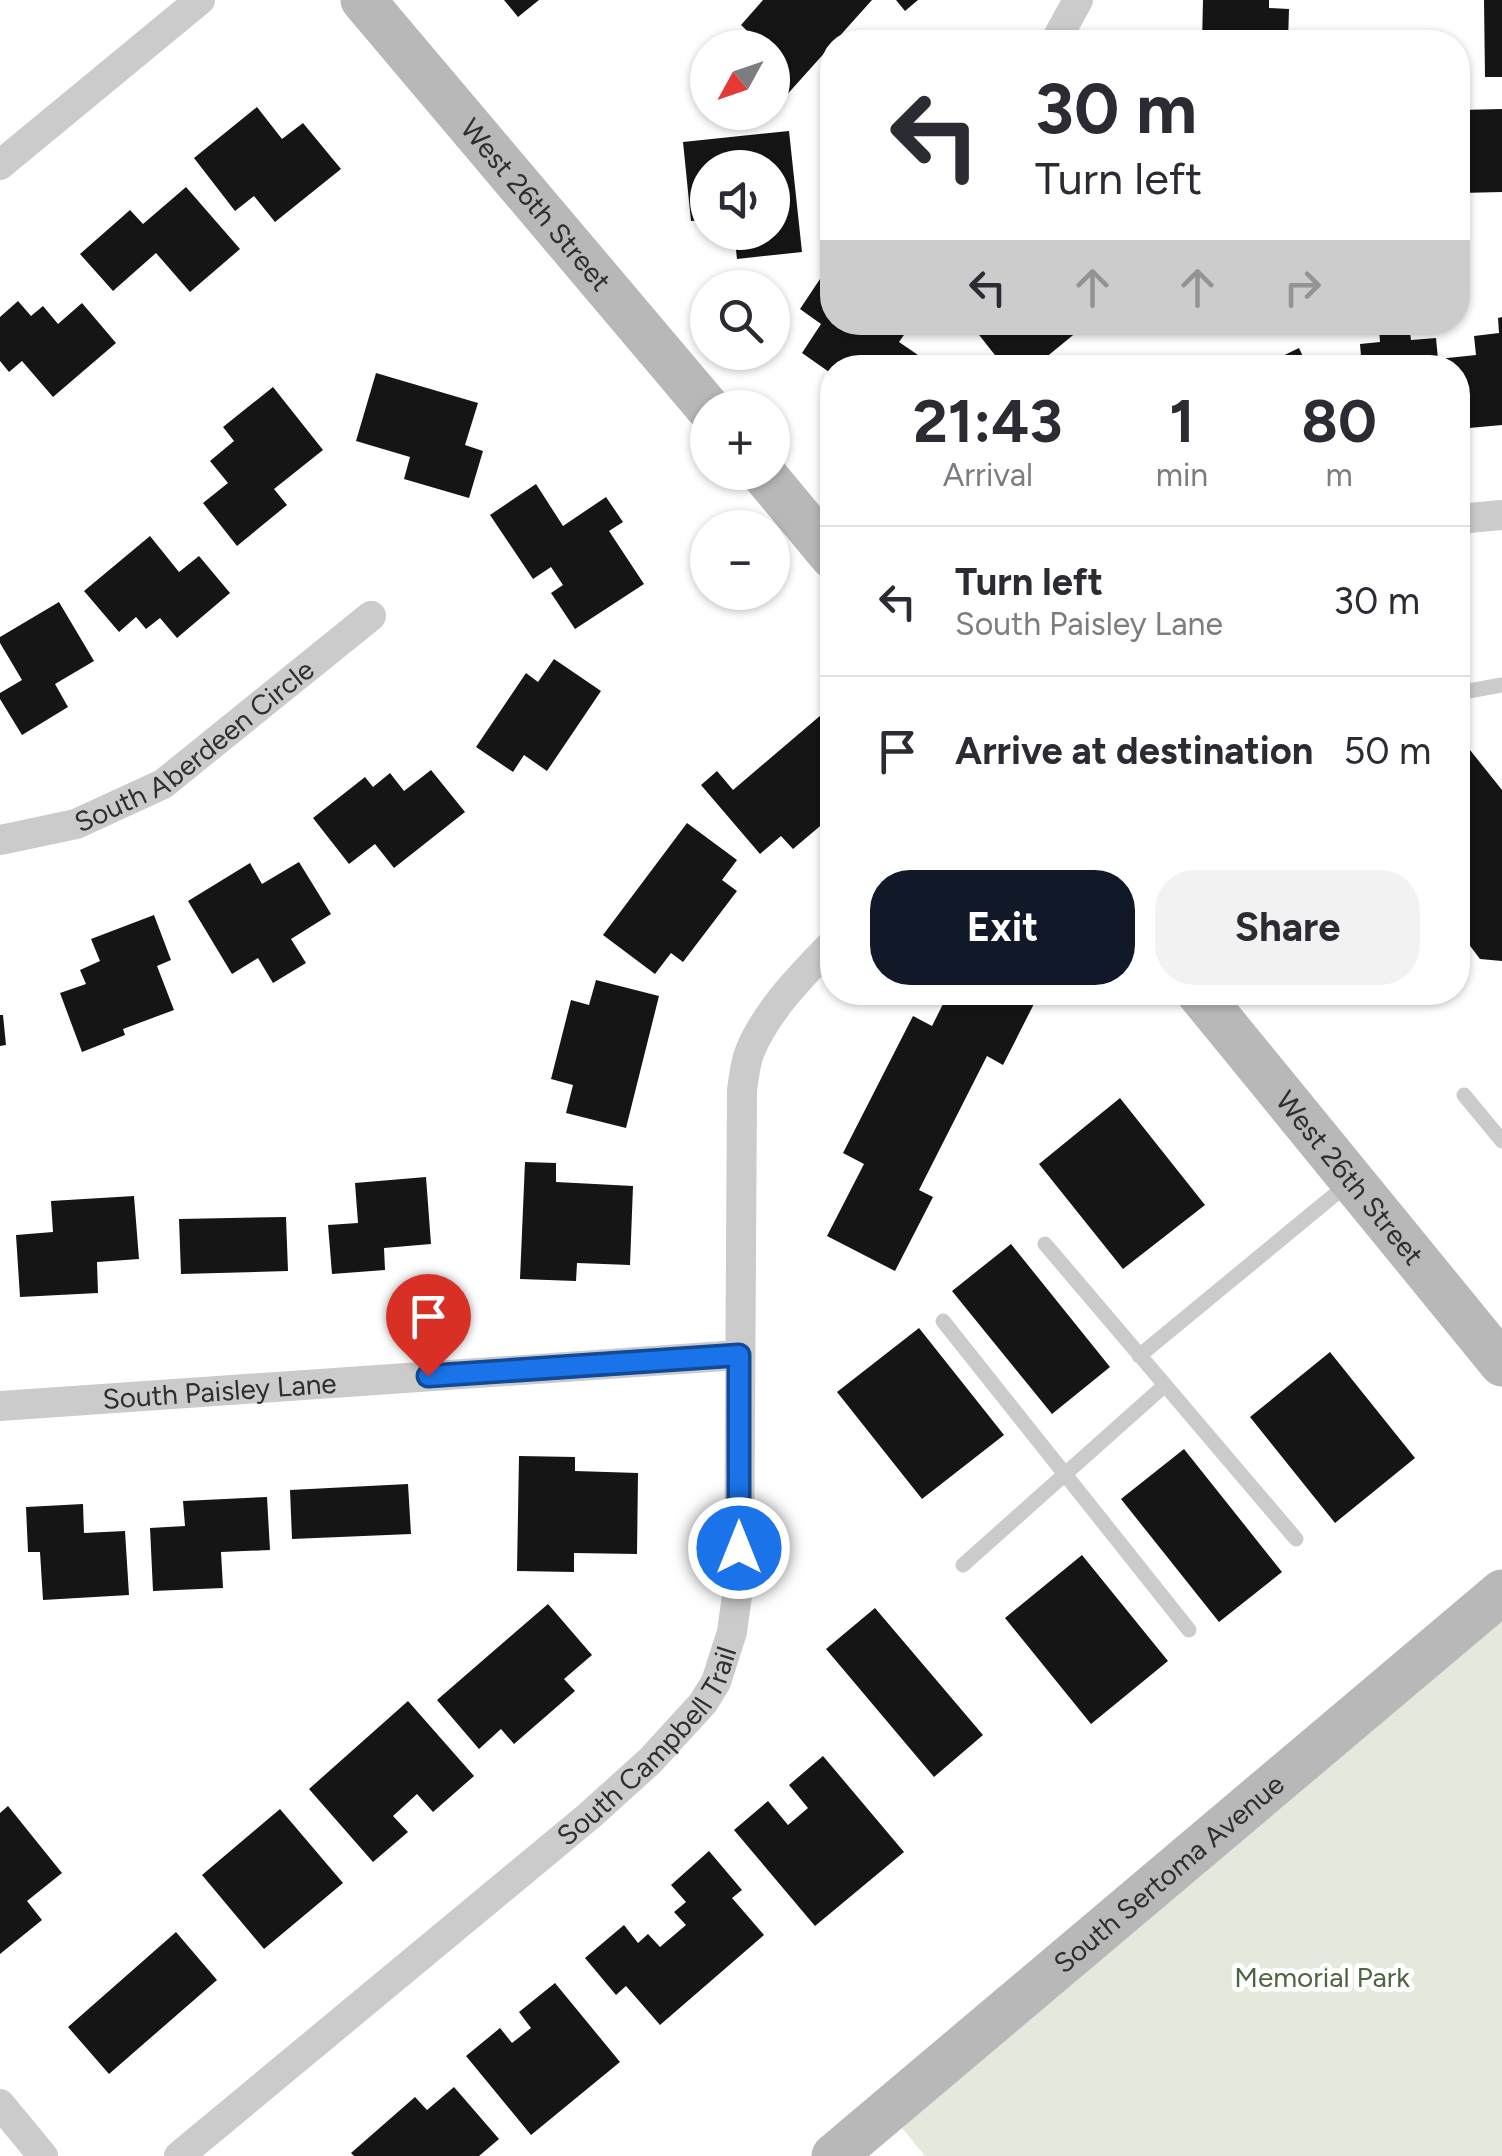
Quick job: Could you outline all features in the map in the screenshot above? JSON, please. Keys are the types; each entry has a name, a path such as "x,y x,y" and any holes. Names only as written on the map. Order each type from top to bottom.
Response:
{"main road":[{"name":"West 26th Street","path":"363,0 693,390"},
{"path":"777,490 820,542"},
{"name":"West 26th Street","path":"1209,1005 1502,1364"},
{"name":"South Sertoma Avenue","path":"834,2156 1502,1592"}],"street":[{"path":"0,165 200,0"},
{"path":"1062,30 1078,0"},
{"path":"1470,518 1502,515"},
{"name":"South Aberdeen Circle","path":"0,840 76,824 163,784 371,616"},
{"name":"South Campbell Trail","path":"179,2156 589,1816 650,1761 704,1703 716,1682 732,1632 739,1581 742,1090 748,1055 763,1025 820,956"},
{"name":"South Paisley Lane","path":"0,1406 739,1355"},
{"path":"0,2104 44,2156"}],"lane":[{"path":"1470,691 1502,685"},
{"path":"1464,1095 1502,1141"},
{"path":"1139,1356 1352,1181"},
{"path":"1045,1244 1296,1539"},
{"path":"943,1320 1189,1630"},
{"path":"963,1565 1165,1385"}],"green space":[{"name":"Memorial Park","path":"1502,1592 1502,2156 925,2156 888,2111"}],"building":[{"path":"504,0 539,0 518,17"},
{"path":"763,0 872,0 845,30 820,30 820,58 790,91 790,30 746,30 741,25"},
{"path":"896,0 918,0 905,11"},
{"path":"1203,0 1269,0 1269,8 1289,9 1288,30 1202,30"},
{"path":"1484,0 1502,0 1502,77 1485,77"},
{"path":"257,107 282,139 303,123 341,169 275,222 254,196 235,211 194,158"},
{"path":"1502,109 1502,192 1470,193 1470,110"},
{"path":"789,131 802,252 737,259 736,250 790,250 790,150 690,150 690,211 683,142"},
{"path":"186,187 240,249 190,292 156,253 113,291 80,254 130,210 143,224"},
{"path":"820,279 820,323 800,309"},
{"path":"18,301 31,316 43,306 58,324 82,303 116,343 53,397 22,361 9,372 0,361 0,317"},
{"path":"1502,317 1502,425 1470,428 1470,356 1476,355 1474,336 1499,333 1498,318"},
{"path":"820,326 820,335 904,335 899,342 918,355 820,355 820,366 802,353"},
{"path":"979,335 1073,335 1049,355 995,355"},
{"path":"1380,335 1410,335 1411,340 1436,338 1438,355 1361,355 1360,344 1380,342"},
{"path":"376,373 478,403 465,445 483,451 469,498 404,479 410,457 356,441"},
{"path":"273,387 323,450 274,489 287,505 237,546 203,503 228,483 210,461 234,441 223,427"},
{"path":"536,484 563,526 606,497 623,522 609,531 644,584 575,629 551,593 563,585 551,567 533,579 490,515"},
{"path":"150,536 179,572 199,556 230,593 177,638 160,618 146,629 136,617 119,632 84,591"},
{"path":"59,602 94,661 55,684 68,707 22,735 0,699 0,693 22,680 0,637"},
{"path":"554,659 601,691 547,771 524,755 513,772 476,747 526,673 538,682"},
{"path":"820,716 820,826 793,849 781,836 760,854 701,785 717,771 733,790"},
{"path":"1470,750 1502,790 1502,961 1480,959 1470,946"},
{"path":"431,770 465,812 394,868 375,844 349,864 313,818 365,777 373,787 390,773 404,791"},
{"path":"687,823 737,860 722,880 737,891 683,962 671,953 655,974 603,935"},
{"path":"299,862 331,914 291,939 306,963 273,983 258,958 232,974 188,901 250,863 262,884"},
{"path":"154,915 171,960 157,966 174,1010 123,1029 125,1035 82,1052 60,993 86,984 80,970 100,961 91,939"},
{"path":"596,980 659,996 626,1128 566,1113 573,1085 551,1079 571,1000 589,1005"},
{"path":"942,1005 1033,1005 1003,1065 987,1056 919,1190 933,1197 895,1271 827,1236 864,1164 843,1153 913,1016 932,1026"},
{"path":"0,1015 6,1045 0,1046"},
{"path":"1120,1098 1205,1205 1123,1269 1039,1164"},
{"path":"525,1162 556,1163 556,1182 633,1186 630,1265 577,1263 576,1281 520,1279"},
{"path":"426,1177 431,1244 384,1248 385,1270 332,1274 328,1225 358,1223 355,1183"},
{"path":"134,1196 139,1259 97,1262 98,1293 20,1297 16,1235 53,1232 51,1201"},
{"path":"286,1217 288,1271 181,1274 179,1219"},
{"path":"1011,1244 1110,1367 1052,1414 952,1291"},
{"path":"919,1328 1004,1435 922,1499 837,1392"},
{"path":"1330,1352 1415,1458 1335,1523 1250,1417"},
{"path":"1184,1449 1282,1572 1219,1622 1121,1499"},
{"path":"519,1456 575,1457 575,1471 638,1473 637,1554 574,1553 574,1572 517,1571"},
{"path":"408,1484 411,1534 292,1539 290,1490"},
{"path":"267,1497 270,1550 221,1552 223,1588 153,1591 150,1528 185,1526 183,1501"},
{"path":"83,1504 84,1533 125,1531 129,1595 43,1600 40,1552 28,1552 26,1507"},
{"path":"1082,1555 1168,1661 1091,1724 1005,1618"},
{"path":"548,1604 592,1655 564,1679 575,1691 514,1744 501,1729 479,1749 437,1700"},
{"path":"875,1608 983,1735 934,1777 826,1649"},
{"path":"408,1701 474,1776 433,1812 417,1794 393,1816 408,1832 373,1862 309,1789"},
{"path":"823,1756 904,1852 815,1926 734,1830 768,1801 788,1825 808,1808 789,1785"},
{"path":"8,1806 62,1873 27,1901 42,1920 0,1954 0,1813"},
{"path":"280,1809 343,1883 264,1949 202,1875"},
{"path":"709,1851 742,1890 732,1898 764,1935 660,2025 626,1986 616,1995 585,1958 624,1925 638,1943 648,1934 660,1947 686,1925 674,1912 686,1902 671,1885"},
{"path":"176,1932 217,1980 109,2074 68,2027"},
{"path":"555,1983 620,2062 531,2135 466,2056 500,2028 512,2043 531,2028 519,2012"},
{"path":"454,2087 499,2139 479,2156 351,2153 415,2097 427,2110"}],"route":[{"path":"428,1376 739,1355 739,1548"}]}
